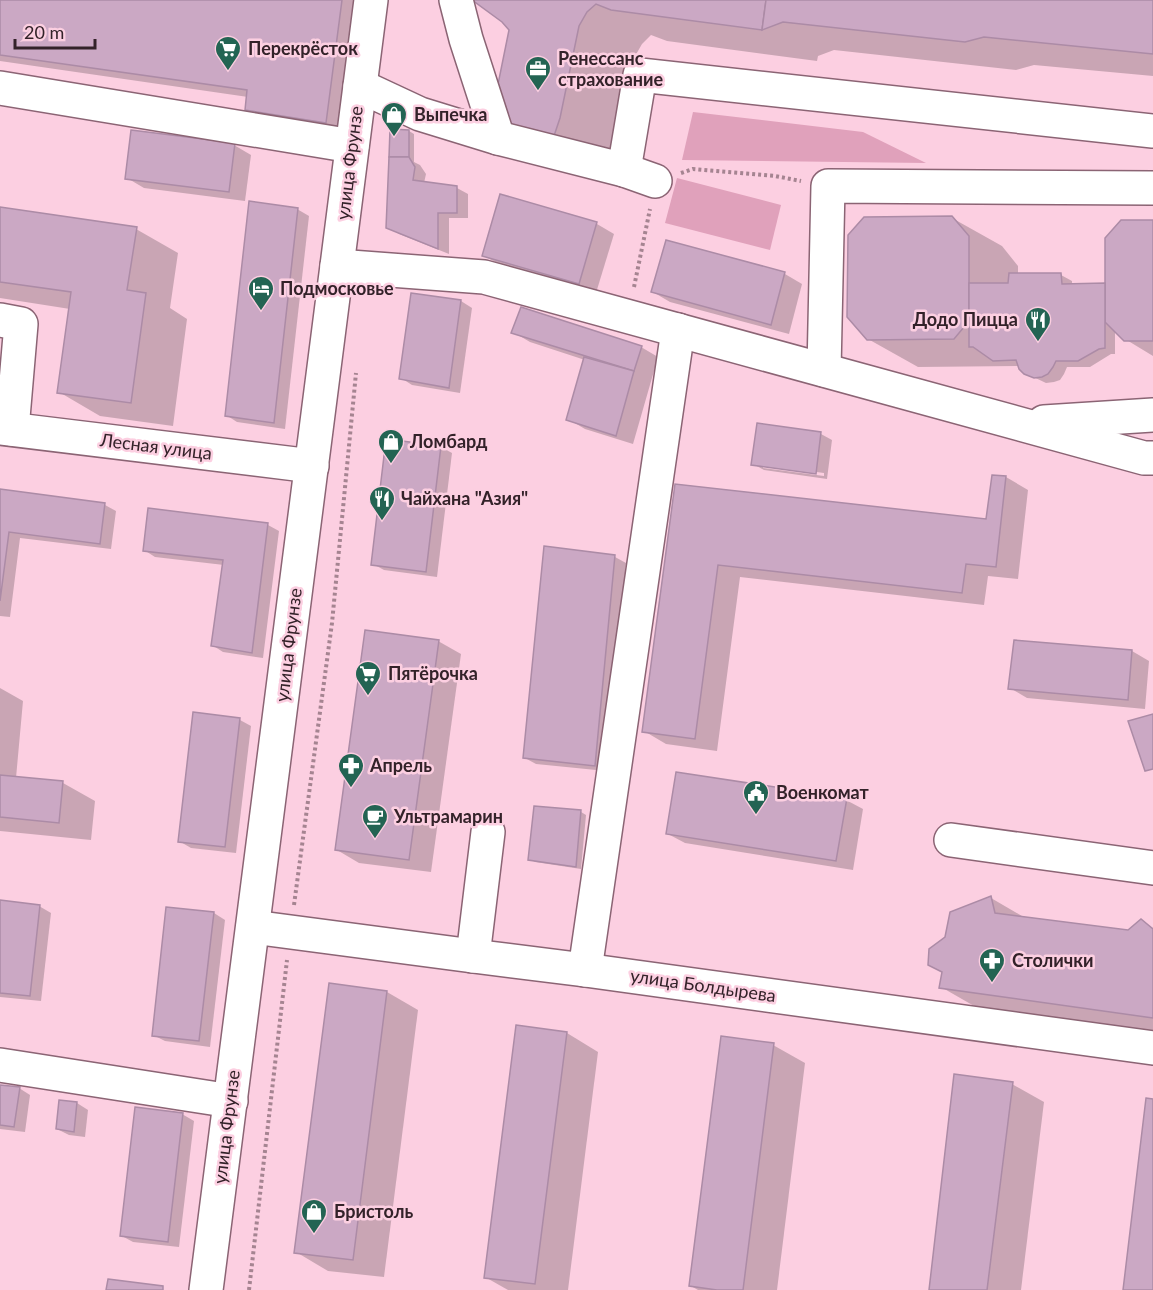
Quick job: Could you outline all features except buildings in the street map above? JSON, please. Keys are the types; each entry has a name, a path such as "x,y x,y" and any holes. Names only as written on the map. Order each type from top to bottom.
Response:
{"street":[{"name":"улица Фрунзе","path":"207,1290 371,0"},
{"path":"456,0 498,138"},
{"path":"624,170 640,75 1153,131"},
{"path":"360,86 420,114 498,138 624,170 655,181"},
{"path":"0,88 352,146"},
{"path":"824,370 828,186 1153,188"},
{"path":"337,266 484,277 1144,458 1153,458"},
{"path":"0,320 21,324 6,429"},
{"path":"585,970 678,330"},
{"path":"1019,424 1153,415"},
{"name":"Лесная улица","path":"6,429 312,466"},
{"path":"473,956 488,832"},
{"path":"951,840 1153,868"},
{"name":"улица Болдырева","path":"253,927 1153,1048"},
{"path":"0,1065 231,1101"}],"path":[{"path":"629,316 655,181 693,169 775,176 828,186"},
{"path":"249,1290 291,931 332,623 357,363"}],"shaded area":[{"path":"693,112 863,132 926,163 682,160"},
{"path":"677,178 781,205 770,250 665,223"}],"place":[{"name":"Перекрёсток","path":"228,72"},
{"name":"Ренессанс страхование","path":"538,92"},
{"name":"Выпечка","path":"394,138"},
{"name":"Подмосковье","path":"261,312"},
{"name":"Додо Пицца","path":"1038,343"},
{"name":"Ломбард","path":"391,465"},
{"name":"Чайхана \"Азия\"","path":"382,522"},
{"name":"Пятёрочка","path":"368,697"},
{"name":"Апрель","path":"351,789"},
{"name":"Военкомат","path":"756,816"},
{"name":"Ультрамарин","path":"375,840"},
{"name":"Столички","path":"992,984"},
{"name":"Бристоль","path":"314,1235"}]}
